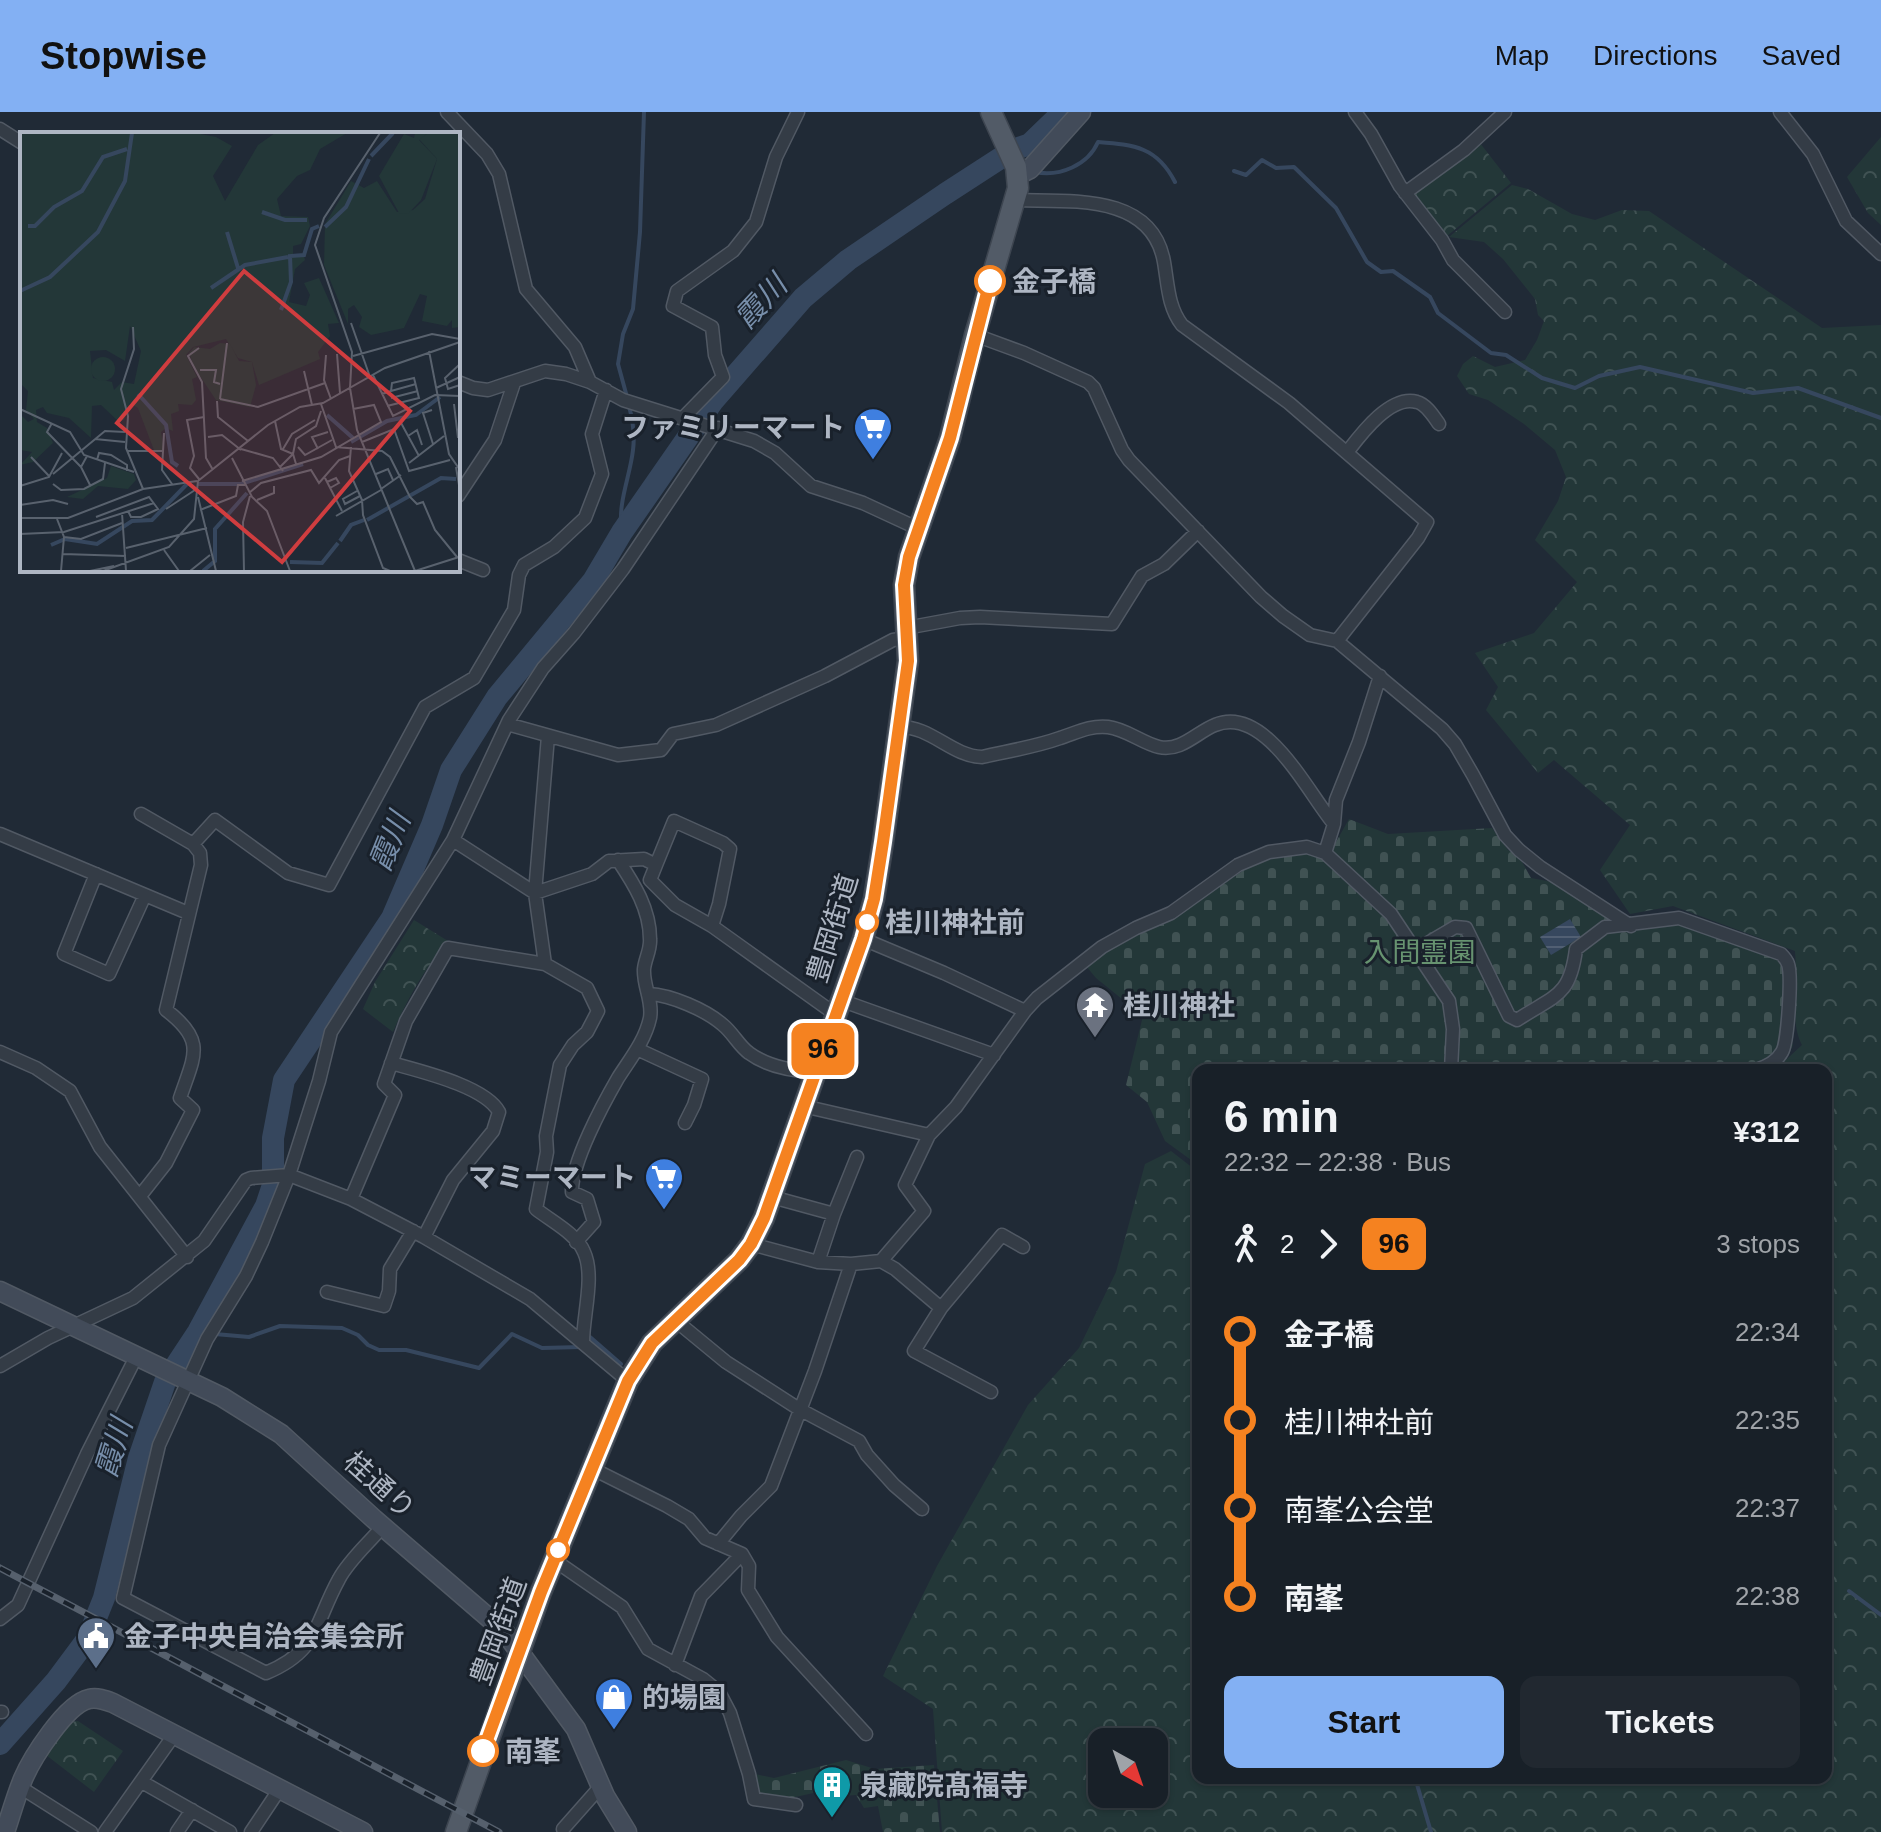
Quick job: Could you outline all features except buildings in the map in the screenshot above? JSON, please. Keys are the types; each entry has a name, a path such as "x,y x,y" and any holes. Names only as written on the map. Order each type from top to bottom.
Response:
{"main road":[{"path":"991,112 1013,161"},
{"name":"豊岡街道","path":"456,1832 554,1560 628,1381 652,1343 726,1274 751,1244 772,1197 863,939 874,899 908,661 904,585 917,528 950,438 975,335 1015,200 1013,161"}],"street":[{"path":"447,112 487,154 499,174 526,289 575,347 590,382"},
{"path":"686,420 723,377 715,355 712,327 673,306 677,291 733,251 756,222 776,157 798,112"},
{"path":"1013,161 1030,169 1081,112"},
{"path":"1355,112 1405,193 1442,240 1453,260 1505,312"},
{"path":"1405,193 1464,150 1505,112"},
{"path":"1780,112 1813,154 1846,221 1881,254"},
{"path":"0,129 20,142"},
{"path":"1015,200 1086,203 1138,217 1151,229 1161,249 1171,307 1182,325 1289,403 1427,522 1418,538 1337,641"},
{"path":"975,335 1088,382 1104,408 1122,450 1145,478 1261,597 1310,635 1337,641 1442,729 1455,744 1505,835 1519,850 1631,926"},
{"path":"460,383 488,390 545,371 590,382 623,400 754,441 775,453 811,486 863,503 917,528"},
{"path":"460,493 495,440 514,383"},
{"path":"193,844 215,820 288,873 329,885 425,707 474,678 514,610 519,575 524,565 554,547 585,518 602,474 592,434 606,390"},
{"path":"1348,451 1375,417 1407,402 1417,402 1425,407 1439,424"},
{"path":"383,1526 341,1575 316,1631 299,1654 288,1664 266,1673 123,1598 159,1445 207,1339 251,1264 289,1175 331,1032 453,840 507,724 543,668 623,569 713,427"},
{"path":"507,724 618,755 661,750 673,734 716,725 825,676 906,633 960,618 980,617 1112,624 1142,576 1164,564 1198,531"},
{"path":"460,561 483,570"},
{"path":"1325,853 1334,824 1336,800 1380,676"},
{"path":"899,727 910,726 935,735 971,756 982,757 1059,739 1089,728 1109,727 1161,748 1184,743 1214,725 1241,721 1259,731 1281,754 1334,824"},
{"path":"545,964 535,893 548,736"},
{"path":"140,1196 166,1163 193,1110 180,1098 195,1042 188,1029 166,1010 201,865 200,853 193,844 141,814"},
{"path":"712,926 730,849 674,821 650,880 675,905 838,1007 994,1055"},
{"path":"0,834 188,913"},
{"path":"453,840 535,893"},
{"path":"881,1261 924,1211 905,1185 929,1135 956,1107 1025,1011 1102,947 1171,913 1256,855 1296,847 1325,853 1391,914 1449,1001 1453,1029 1451,1064"},
{"path":"535,893 592,874 609,861 644,859 656,865"},
{"path":"576,1242 594,1222 587,1199 572,1192 576,1169 592,1128 637,1049 650,1017 644,968 651,941 643,901 618,860"},
{"path":"96,874 64,954 109,974 145,895"},
{"path":"1416,950 1455,927 1466,928 1509,1016 1517,1020 1563,990 1570,982 1576,949 1605,927 1679,918 1781,954 1788,964 1790,985 1786,1042 1783,1052 1769,1064"},
{"path":"863,939 1025,1011"},
{"path":"351,1199 395,1095 384,1084 391,1063 413,1007 448,948 545,964 587,988 598,1011 587,1032 573,1045 560,1065 536,1209 584,1251 588,1279 583,1342"},
{"path":"649,994 666,995 721,1023 744,1050 756,1058 792,1071 815,1072"},
{"path":"637,1049 702,1079 699,1094 685,1123"},
{"path":"0,1052 36,1068 70,1091 100,1147 187,1257"},
{"path":"327,1292 384,1306 389,1291 390,1269 418,1234 453,1180 493,1131 499,1112 495,1104 457,1082 391,1063"},
{"path":"803,1106 929,1135"},
{"path":"818,1262 857,1157"},
{"path":"0,1366 133,1298 204,1241 246,1180 289,1175 351,1199 530,1299 628,1381"},
{"path":"772,1197 834,1214"},
{"path":"991,1392 914,1351 941,1308 1002,1235 1023,1247"},
{"path":"751,1244 818,1262 851,1264 881,1261 941,1308"},
{"path":"718,1544 771,1486 815,1371 851,1264"},
{"path":"0,1291 137,1355 87,1454 18,1605 0,1619"},
{"path":"675,1320 726,1362 799,1409 859,1441 867,1455 894,1485 922,1509"},
{"name":"桂通り","path":"137,1355 242,1407 272,1427 504,1631 576,1729 601,1786 627,1832"},
{"path":"591,1468 667,1506 689,1519 705,1538 742,1554 749,1566 748,1590 777,1637 866,1734"},
{"path":"675,1665 701,1596 742,1554"},
{"path":"554,1560 622,1607 648,1649 703,1679 719,1692 730,1713 754,1799 796,1805"},
{"path":"5,1832 20,1787 53,1731 72,1709 87,1699 100,1698 363,1832"},
{"path":"105,1832 174,1735"},
{"path":"142,1782 230,1832"},
{"path":"563,1829 601,1786"},
{"path":"20,1787 91,1832"},
{"path":"251,1832 279,1790"},
{"path":"177,1832 192,1810"}],"green space":[{"path":"1881,137 1881,225 1868,213 1847,177"},
{"path":"1480,143 1511,183 1447,236 1413,197 1415,191"},
{"path":"1512,185 1528,189 1572,214 1595,220 1622,210 1649,211 1822,328 1881,325 1881,1832 942,1832 933,1709 883,1676 937,1566 1028,1405 1079,1348 1116,1272 1145,1164 1171,1151 1192,1167 1192,1784 1832,1784 1832,1064 1781,1064 1802,1045 1795,1013 1795,951 1673,906 1630,914 1600,870 1630,825 1554,760 1538,773 1486,710 1498,687 1475,653 1534,633 1577,582 1535,540 1558,501 1566,477 1555,450 1488,400 1469,394 1457,376 1463,364 1473,356 1495,367 1525,360 1537,340 1544,321 1538,315 1535,299 1503,259 1484,242 1449,237"},
{"name":"入間霊園","path":"1349,819 1388,834 1492,828 1508,850 1517,853 1531,878 1563,884 1620,922 1678,914 1785,952 1789,1037 1793,1045 1789,1054 1778,1064 1192,1064 1192,1161 1165,1141 1147,1102 1126,1085 1143,1016 1096,978 1086,966 1102,954 1178,914 1253,864 1336,842"},
{"path":"414,920 448,941 417,984 393,1032 363,1009 375,982"},
{"path":"78,1721 123,1751 94,1792 46,1755 68,1722"},
{"path":"846,1760 875,1769 934,1765 940,1832 883,1832 878,1806 864,1808 856,1795 841,1796 840,1787 782,1800 756,1794 755,1774 774,1778"}],"water":[{"path":"1570,919 1581,937 1551,955 1540,937"}],"waterway":[{"path":"627,397 618,364 623,334 633,309 640,232 644,112"},
{"name":"霞川","path":"0,1744 56,1681 88,1638 104,1598 139,1458 165,1382 198,1332 266,1206 273,1185 273,1138 284,1080 392,918 432,825 451,770 497,697 593,581 622,532 713,401 803,298 848,260 945,194 1013,150 1030,144 1063,112"},
{"path":"1035,172 1054,173 1072,168 1087,157 1098,142 1144,150 1161,161 1175,182"},
{"path":"1234,171 1246,175 1262,160 1276,168 1294,167 1336,208 1367,262 1381,272 1393,271 1430,297 1438,313 1491,353 1506,355 1542,378 1575,388 1599,376 1640,367 1753,393 1798,388 1881,418"},
{"path":"622,532 622,501 634,444 629,406"},
{"path":"215,1334 249,1337 280,1326 342,1328 379,1350 406,1350 479,1368 512,1334 542,1348 581,1347"},
{"path":"587,1341 590,1337 621,1364"},
{"path":"1849,1591 1881,1615"},
{"path":"1417,1784 1431,1832"}],"railway":[{"path":"0,1568 499,1832"}],"bus line":[{"name":"96","path":"483,1751 541,1592 618,1402 638,1361 675,1320 739,1260 764,1218 863,939 874,899 908,661 904,585 909,557 950,438 990,281"}],"place":[{"name":"金子橋","path":"990,281"},
{"name":"ファミリーマート","path":"873,461"},
{"name":"桂川神社前","path":"867,922"},
{"name":"桂川神社","path":"1095,1039"},
{"name":"マミーマート","path":"664,1211"},
{"name":"金子中央自治会集会所","path":"96,1670"},
{"name":"的場園","path":"614,1731"},
{"name":"南峯","path":"483,1751"},
{"name":"泉藏院髙福寺","path":"832,1819"}]}
